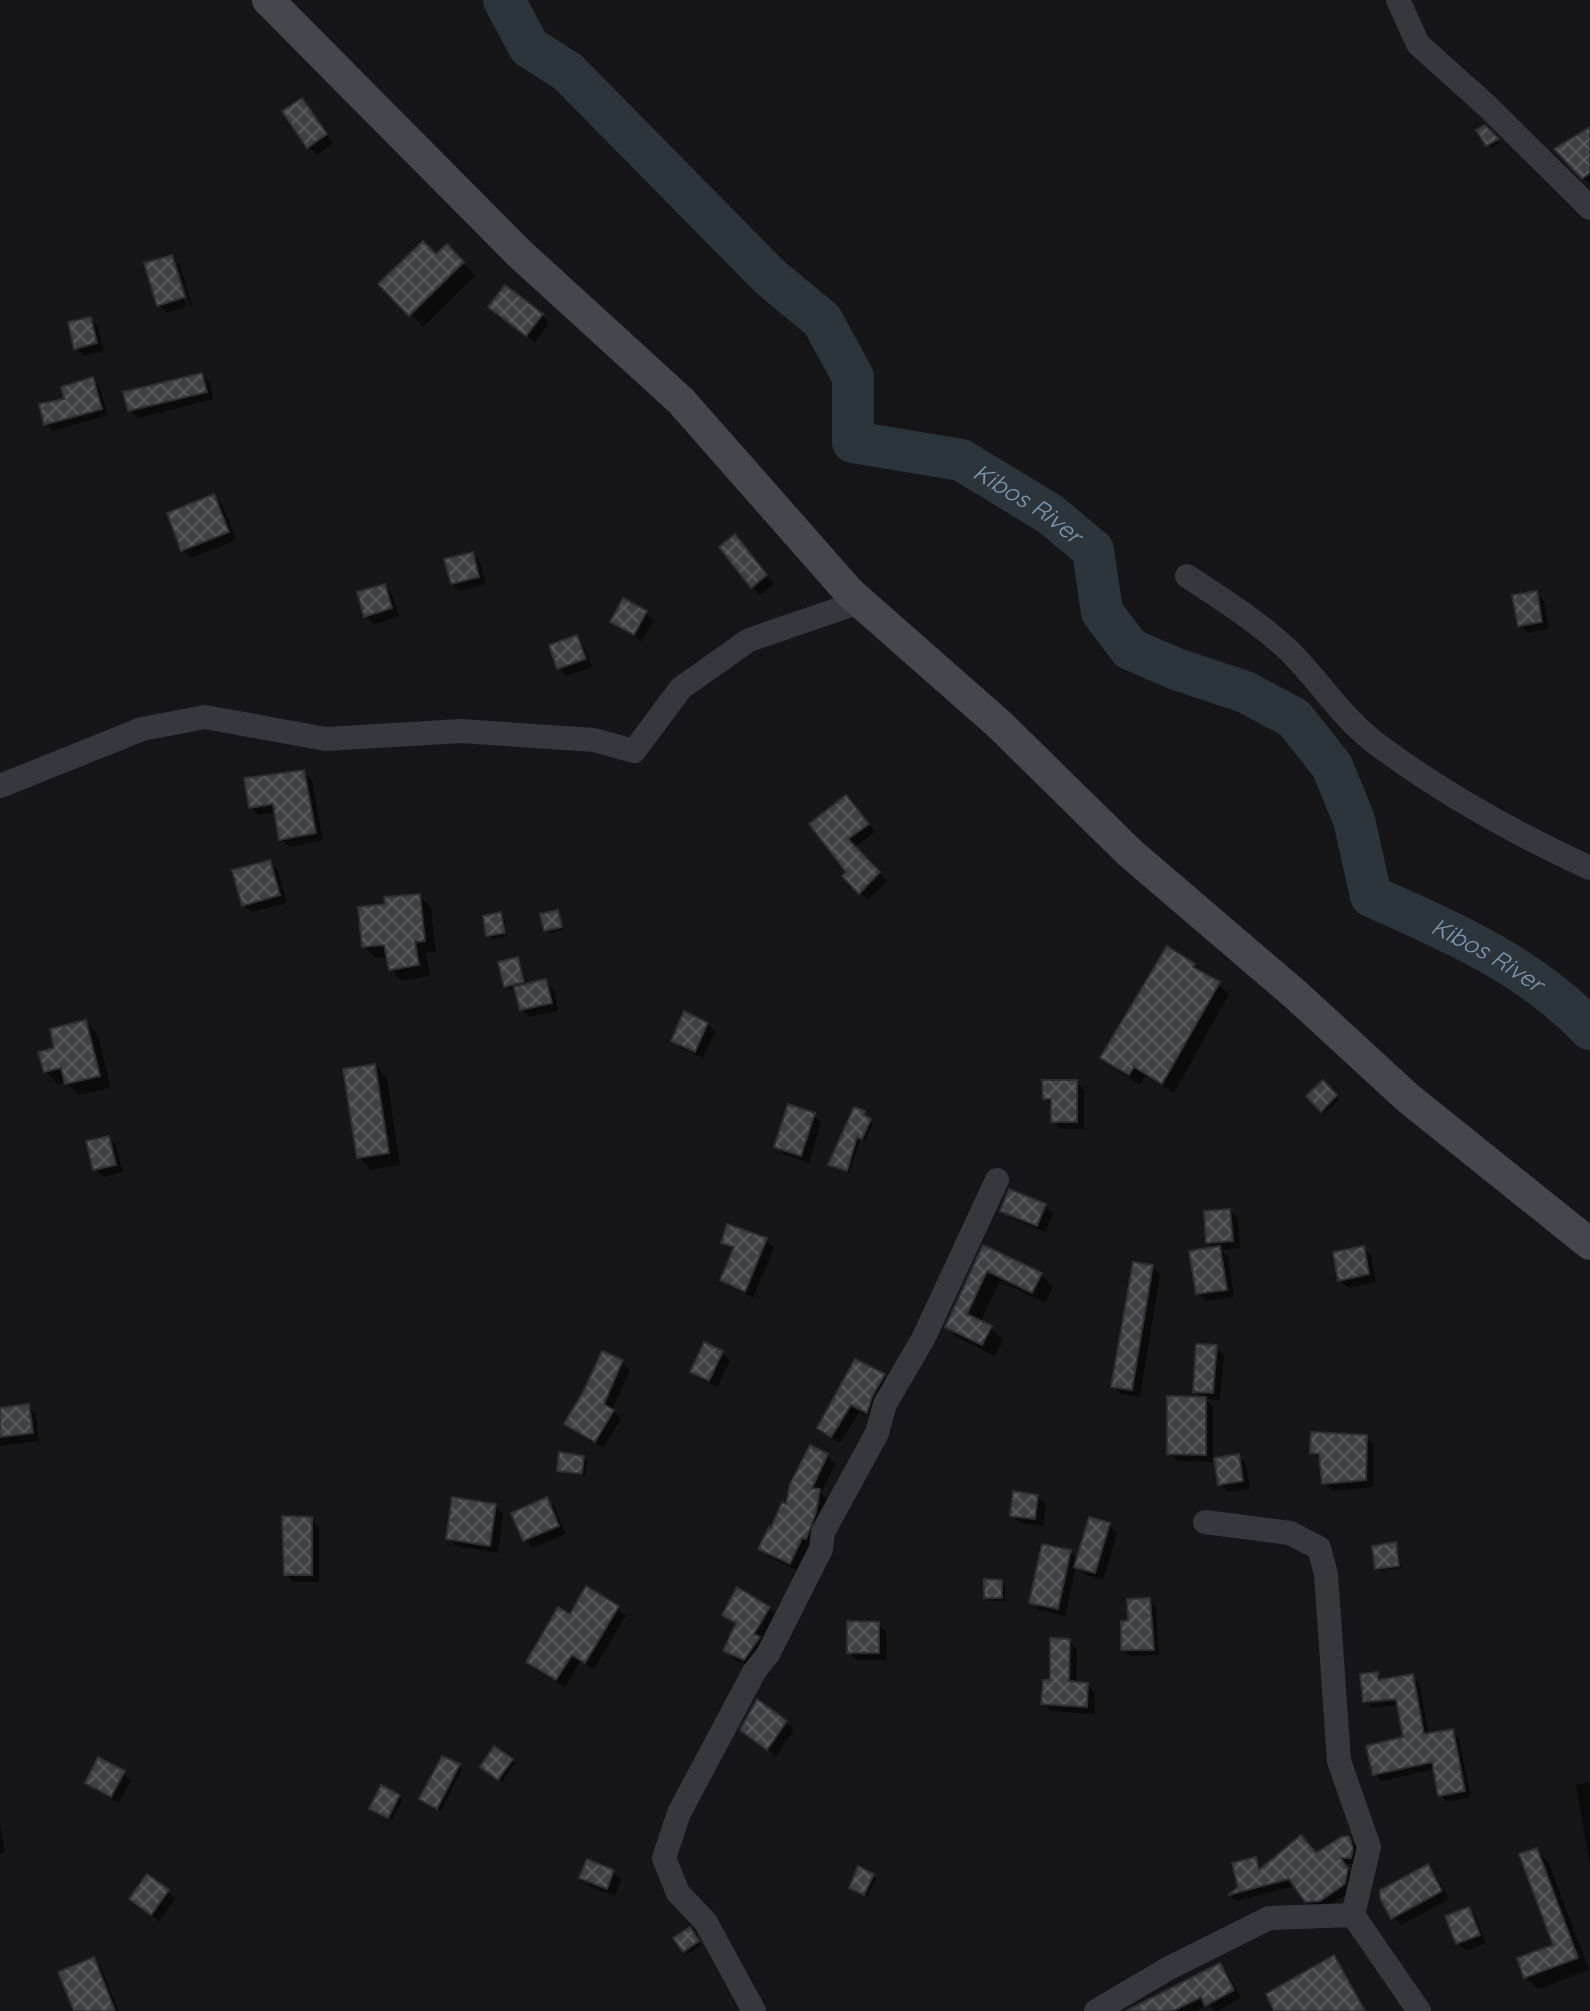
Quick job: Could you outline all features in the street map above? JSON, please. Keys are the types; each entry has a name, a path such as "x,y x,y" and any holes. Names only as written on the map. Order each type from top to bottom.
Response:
{"main road":[{"path":"268,0 520,254 681,401 860,602 1000,725 1129,852 1296,995 1408,1098 1590,1244"}],"street":[{"path":"1398,0 1418,44 1487,106 1590,208"},
{"path":"1187,576 1238,610 1286,648 1376,744 1446,791 1524,837 1590,868"},
{"path":"0,786 142,729 205,717 326,739 461,731 594,740 634,751 681,688 749,640 860,602"},
{"path":"754,2011 705,1921 678,1893 664,1858 679,1813 754,1672 768,1654 821,1549 823,1532 877,1433 885,1404 923,1339 997,1180"},
{"path":"1205,1522 1290,1533 1319,1548 1326,1574 1339,1761 1369,1847 1353,1915 1419,2011"},
{"path":"1096,2011 1169,1968 1269,1918 1353,1915"}],"building":[{"path":"302,98 327,134 307,148 282,111"},
{"path":"1485,125 1499,139 1486,146 1476,130"},
{"path":"1590,127 1590,173 1582,179 1554,149"},
{"path":"423,241 436,254 447,244 464,262 409,316 378,284"},
{"path":"172,255 185,297 157,306 144,263"},
{"path":"505,285 543,314 526,336 488,307"},
{"path":"91,317 97,343 74,349 68,322"},
{"path":"202,373 207,392 128,411 123,392"},
{"path":"93,377 102,409 44,425 39,404 64,399 61,387"},
{"path":"214,494 229,532 181,551 167,513"},
{"path":"735,534 767,575 751,588 719,547"},
{"path":"473,552 479,577 451,584 444,559"},
{"path":"385,584 392,608 364,617 357,592"},
{"path":"1537,591 1542,622 1518,626 1512,595"},
{"path":"623,598 647,611 634,635 610,622"},
{"path":"577,635 586,659 557,669 549,645"},
{"path":"304,770 316,833 279,840 273,804 249,808 244,778"},
{"path":"846,795 869,824 848,839 880,872 859,894 842,876 846,872 809,824"},
{"path":"270,860 280,895 242,906 232,870"},
{"path":"420,894 425,941 415,942 419,965 389,970 384,945 362,947 358,907 385,904 384,897"},
{"path":"558,910 562,927 544,931 540,914"},
{"path":"501,912 505,933 486,936 483,916"},
{"path":"1167,946 1195,964 1193,967 1220,982 1162,1084 1134,1067 1129,1075 1100,1058"},
{"path":"518,957 524,982 504,987 498,962"},
{"path":"546,979 552,1003 520,1010 514,987"},
{"path":"684,1011 708,1023 695,1052 671,1041"},
{"path":"86,1020 100,1076 65,1084 61,1068 44,1072 38,1052 54,1048 50,1029"},
{"path":"375,1064 389,1153 357,1158 343,1069"},
{"path":"1042,1080 1077,1080 1077,1122 1051,1122 1051,1099 1043,1099"},
{"path":"1323,1080 1337,1095 1321,1112 1306,1096"},
{"path":"788,1104 815,1113 801,1156 774,1147"},
{"path":"854,1107 865,1111 864,1115 871,1119 862,1139 857,1137 847,1171 828,1165"},
{"path":"109,1136 116,1165 93,1170 86,1141"},
{"path":"1009,1189 1046,1204 1037,1226 1000,1211"},
{"path":"1230,1209 1233,1241 1206,1243 1204,1211"},
{"path":"727,1224 767,1238 745,1292 720,1280 734,1247 721,1243"},
{"path":"983,1245 1042,1273 1032,1293 987,1271 967,1314 992,1326 982,1345 945,1327"},
{"path":"1220,1246 1227,1290 1196,1294 1189,1251"},
{"path":"1364,1246 1369,1274 1338,1281 1333,1252"},
{"path":"1133,1262 1153,1265 1132,1390 1111,1387"},
{"path":"704,1342 723,1351 709,1381 690,1372"},
{"path":"1196,1344 1217,1345 1213,1393 1193,1392"},
{"path":"602,1351 623,1360 604,1404 614,1410 595,1442 564,1424"},
{"path":"855,1359 885,1374 867,1413 851,1405 831,1437 817,1428"},
{"path":"1167,1396 1206,1397 1206,1455 1167,1454"},
{"path":"29,1404 33,1433 0,1437 0,1408"},
{"path":"1311,1432 1367,1435 1366,1480 1322,1484 1319,1454 1310,1453"},
{"path":"810,1445 828,1454 812,1488 820,1489 816,1513 806,1539 802,1538 790,1564 758,1549 782,1502 786,1504 790,1484"},
{"path":"559,1452 584,1456 582,1474 557,1471"},
{"path":"1239,1454 1243,1481 1218,1485 1214,1458"},
{"path":"1013,1491 1038,1495 1035,1519 1010,1516"},
{"path":"452,1497 496,1504 490,1546 446,1539"},
{"path":"547,1497 559,1526 523,1541 511,1513"},
{"path":"282,1516 312,1517 312,1575 284,1575"},
{"path":"1089,1517 1110,1523 1095,1573 1074,1567"},
{"path":"1396,1542 1399,1566 1375,1569 1372,1546"},
{"path":"1042,1544 1071,1550 1058,1609 1029,1603"},
{"path":"984,1579 1002,1580 1002,1598 984,1598"},
{"path":"586,1586 619,1606 585,1663 572,1655 556,1680 526,1662 558,1607 570,1614"},
{"path":"737,1587 770,1607 754,1634 760,1637 744,1660 723,1651 736,1623 722,1615"},
{"path":"1150,1598 1154,1650 1121,1650 1121,1621 1128,1621 1127,1599"},
{"path":"847,1621 879,1622 879,1653 847,1653"},
{"path":"1050,1638 1070,1639 1069,1681 1088,1683 1087,1707 1041,1704 1043,1680 1050,1680"},
{"path":"1378,1672 1378,1680 1413,1674 1424,1734 1453,1729 1465,1791 1438,1796 1432,1762 1373,1775 1366,1746 1403,1737 1396,1699 1363,1702 1360,1674"},
{"path":"757,1699 787,1721 767,1750 740,1730"},
{"path":"494,1746 513,1759 498,1780 480,1767"},
{"path":"442,1756 460,1764 437,1809 419,1799"},
{"path":"98,1757 125,1771 111,1797 85,1783"},
{"path":"381,1785 400,1795 388,1818 369,1809"},
{"path":"1301,1835 1316,1853 1341,1837 1349,1836 1353,1848 1351,1858 1341,1858 1348,1869 1345,1884 1320,1901 1305,1902 1289,1879 1228,1895 1238,1887 1232,1863 1256,1857 1259,1870"},
{"path":"1537,1848 1578,1958 1524,1978 1517,1958 1553,1945 1519,1854"},
{"path":"587,1859 614,1870 607,1889 579,1878"},
{"path":"1428,1864 1442,1891 1391,1919 1380,1898 1380,1890"},
{"path":"858,1866 874,1874 864,1895 849,1888"},
{"path":"147,1874 169,1890 151,1915 129,1899"},
{"path":"1469,1907 1480,1935 1456,1944 1445,1916"},
{"path":"690,1927 699,1941 683,1952 673,1938"},
{"path":"1334,1955 1365,2011 1274,2011 1266,1994"},
{"path":"94,1957 115,2011 74,2011 58,1972"},
{"path":"1220,1963 1234,1990 1205,2006 1201,1997 1173,2011 1126,2011"}],"waterway":[{"name":"Kibos River","path":"504,0 529,47 568,72 770,277 822,320 853,377 853,442 961,460 1050,514 1093,550 1102,612 1130,649 1176,669 1245,692 1294,718 1332,766 1354,820 1371,896 1459,937 1515,968 1566,1006 1590,1029"}]}
